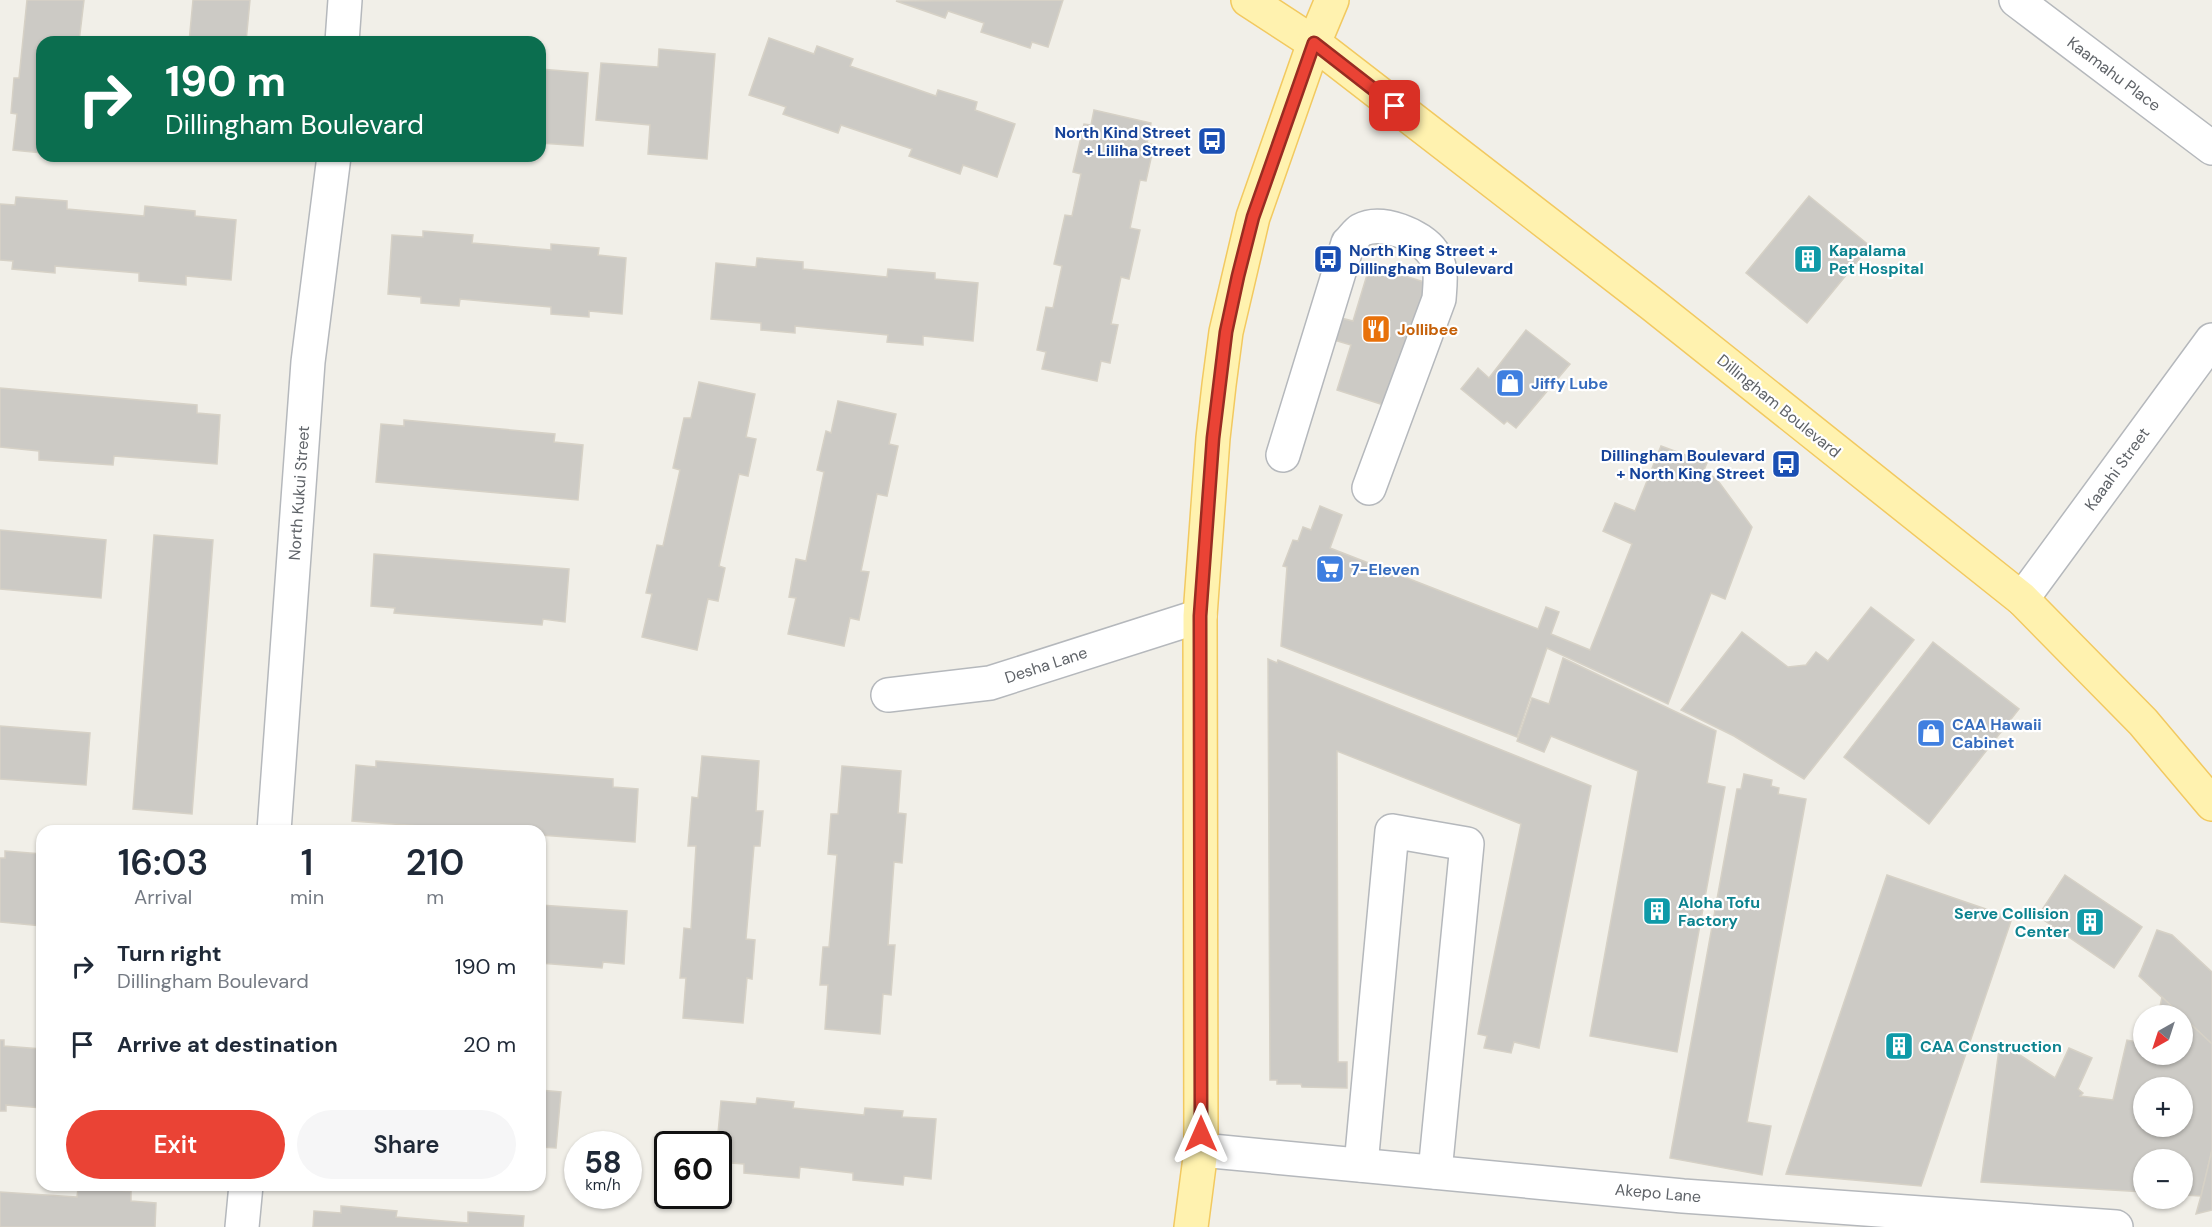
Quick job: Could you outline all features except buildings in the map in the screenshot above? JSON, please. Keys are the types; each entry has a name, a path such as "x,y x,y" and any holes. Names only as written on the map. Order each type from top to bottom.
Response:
{"main road":[{"name":"Dillingham Boulevard","path":"1248,0 1314,43 1653,305 2022,599 2143,722 2212,804"},
{"path":"1191,1227 1201,1150 1200,616 1213,438 1226,332 1253,217 1314,43 1332,0"}],"street":[{"path":"342,36 345,0"},
{"name":"Kaamahu Place","path":"2016,0 2212,148"},
{"name":"North Kukui Street","path":"274,825 308,362 333,162"},
{"path":"1283,455 1348,243 1361,230 1382,226 1400,230 1433,253 1441,276 1439,299 1369,488"},
{"name":"Kaaahi Street","path":"2022,599 2212,340"},
{"name":"Desha Lane","path":"888,695 990,683 1200,616"},
{"path":"1361,1165 1392,831 1467,844 1435,1172"},
{"name":"Akepo Lane","path":"1201,1150 1683,1196 2116,1227"},
{"path":"242,1227 245,1191"}],"place":[{"name":"North Kind Street + Liliha Street","path":"1212,141"},
{"name":"North King Street + Dillingham Boulevard","path":"1328,259"},
{"name":"Kapalama Pet Hospital","path":"1808,259"},
{"name":"Jollibee","path":"1376,329"},
{"name":"Jiffy Lube","path":"1510,383"},
{"name":"Dillingham Boulevard + North King Street","path":"1786,464"},
{"name":"7-Eleven","path":"1330,569"},
{"name":"CAA Hawaii Cabinet","path":"1931,733"},
{"name":"Aloha Tofu Factory","path":"1657,911"},
{"name":"Serve Collision Center","path":"2090,922"},
{"name":"CAA Construction","path":"1899,1046"}],"route":[{"path":"1201,1134 1200,616 1213,438 1226,332 1253,217 1314,43 1395,106"}]}
